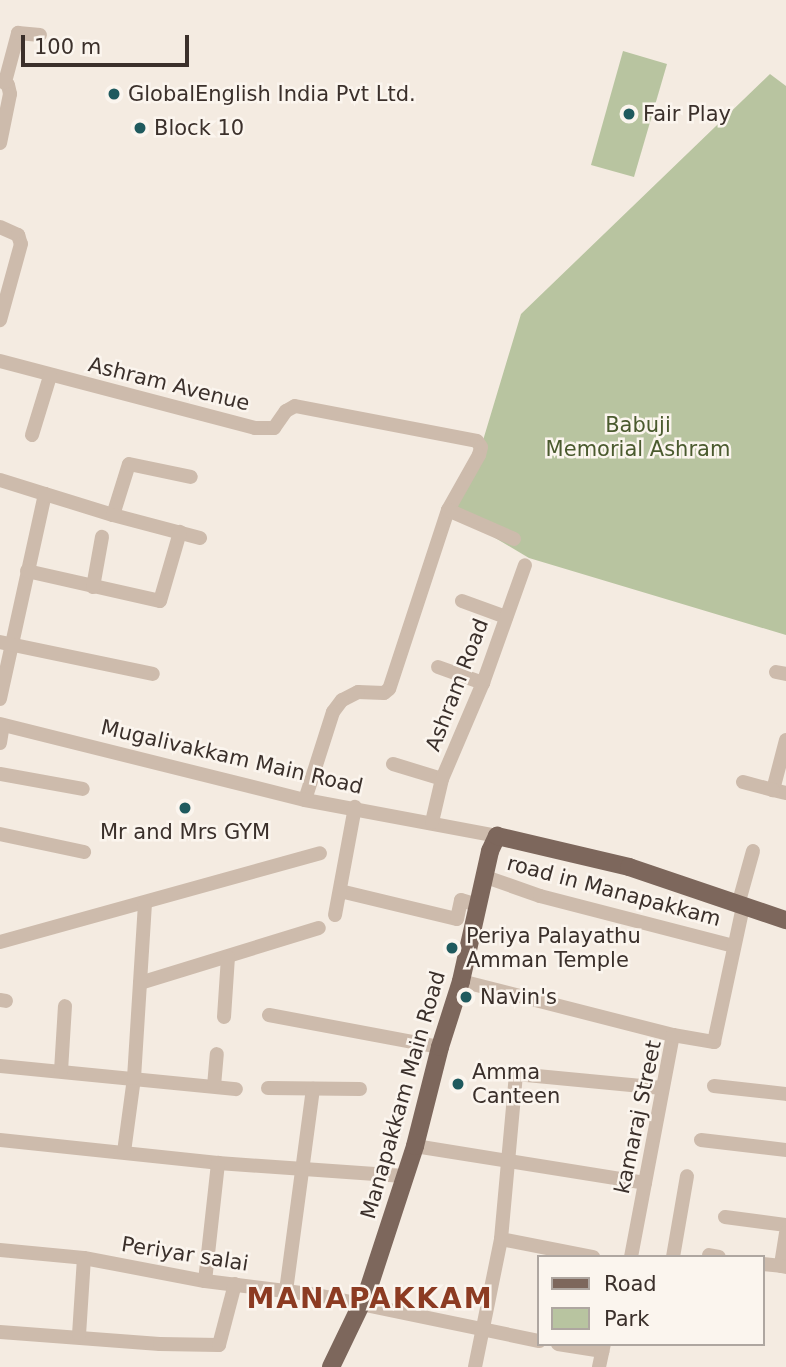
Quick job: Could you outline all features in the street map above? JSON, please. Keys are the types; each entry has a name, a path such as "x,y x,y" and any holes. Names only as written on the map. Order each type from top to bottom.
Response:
{"main road":[{"name":"Manapakkam Main Road","path":"331,1367 363,1303 415,1146 440,1047 461,981 483,876 497,835"},
{"path":"497,835 629,867 786,920"}],"street":[{"path":"0,143 10,94 2,81 18,33 40,35"},
{"path":"0,227 18,235 21,244 0,318"},
{"name":"Ashram Avenue","path":"0,361 256,428 274,428 286,411 295,406 450,433 477,441 481,447 448,510"},
{"path":"32,435 50,376"},
{"path":"113,515 129,464 191,477"},
{"path":"0,480 113,515 200,538"},
{"path":"0,699 5,643 27,571 45,494"},
{"path":"305,800 333,712 342,699 358,692 384,693 388,689 448,510 514,539"},
{"path":"27,571 160,601 180,532"},
{"path":"93,587 102,537"},
{"name":"Ashram Road","path":"432,821 442,779 483,683 525,565"},
{"path":"462,601 506,617"},
{"path":"5,643 153,674"},
{"path":"438,667 483,683"},
{"path":"0,743 1,724"},
{"name":"Mugalivakkam Main Road","path":"1,724 305,800 432,821 497,835"},
{"path":"743,782 779,791 786,740"},
{"path":"393,764 442,779"},
{"path":"0,774 83,789"},
{"path":"335,915 355,807"},
{"path":"0,834 83,852"},
{"name":"kamaraj Street","path":"631,1255 673,1035 713,1042 752,851"},
{"path":"0,942 145,904 320,853"},
{"name":"road in Manapakkam","path":"483,876 540,896 734,946"},
{"path":"340,891 457,919 461,900 477,905"},
{"path":"124,1152 134,1078 145,904"},
{"path":"140,983 319,928"},
{"path":"224,1017 228,957"},
{"path":"461,981 673,1035"},
{"path":"61,1071 65,1006"},
{"path":"269,1015 440,1047"},
{"path":"214,1086 217,1054"},
{"path":"0,1066 236,1089"},
{"path":"475,1367 501,1239 516,1074 662,1088"},
{"path":"714,1086 786,1094"},
{"path":"268,1088 360,1089"},
{"path":"286,1291 313,1089"},
{"path":"0,1140 219,1163 404,1176"},
{"path":"701,1140 786,1150"},
{"path":"415,1146 645,1183"},
{"path":"205,1281 219,1163"},
{"path":"673,1255 687,1176"},
{"path":"725,1217 786,1226"},
{"path":"765,1264 783,1267 786,1233"},
{"path":"501,1239 583,1255"},
{"name":"Periyar salai","path":"0,1250 85,1258 205,1281 363,1303 482,1331 538,1341"},
{"path":"79,1335 85,1258"},
{"path":"0,1332 79,1335 160,1344 219,1345 235,1284"},
{"path":"580,1346 603,1348 599,1367"}],"green space":[{"name":"Fair Play","path":"623,51 667,64 634,177 591,165"},
{"name":"Babuji Memorial Ashram","path":"770,74 786,86 786,635 529,558 448,510 481,447 521,314"}],"place":[{"name":"GlobalEnglish India Pvt Ltd.","path":"114,94"},
{"name":"Fair Play","path":"629,114"},
{"name":"Block 10","path":"140,128"},
{"name":"Mr and Mrs GYM","path":"185,808"},
{"name":"Periya Palayathu Amman Temple","path":"452,948"},
{"name":"Navin's","path":"466,997"},
{"name":"Amma Canteen","path":"458,1084"}],"district":[{"name":"MANAPAKKAM","path":"370,1299"}]}
